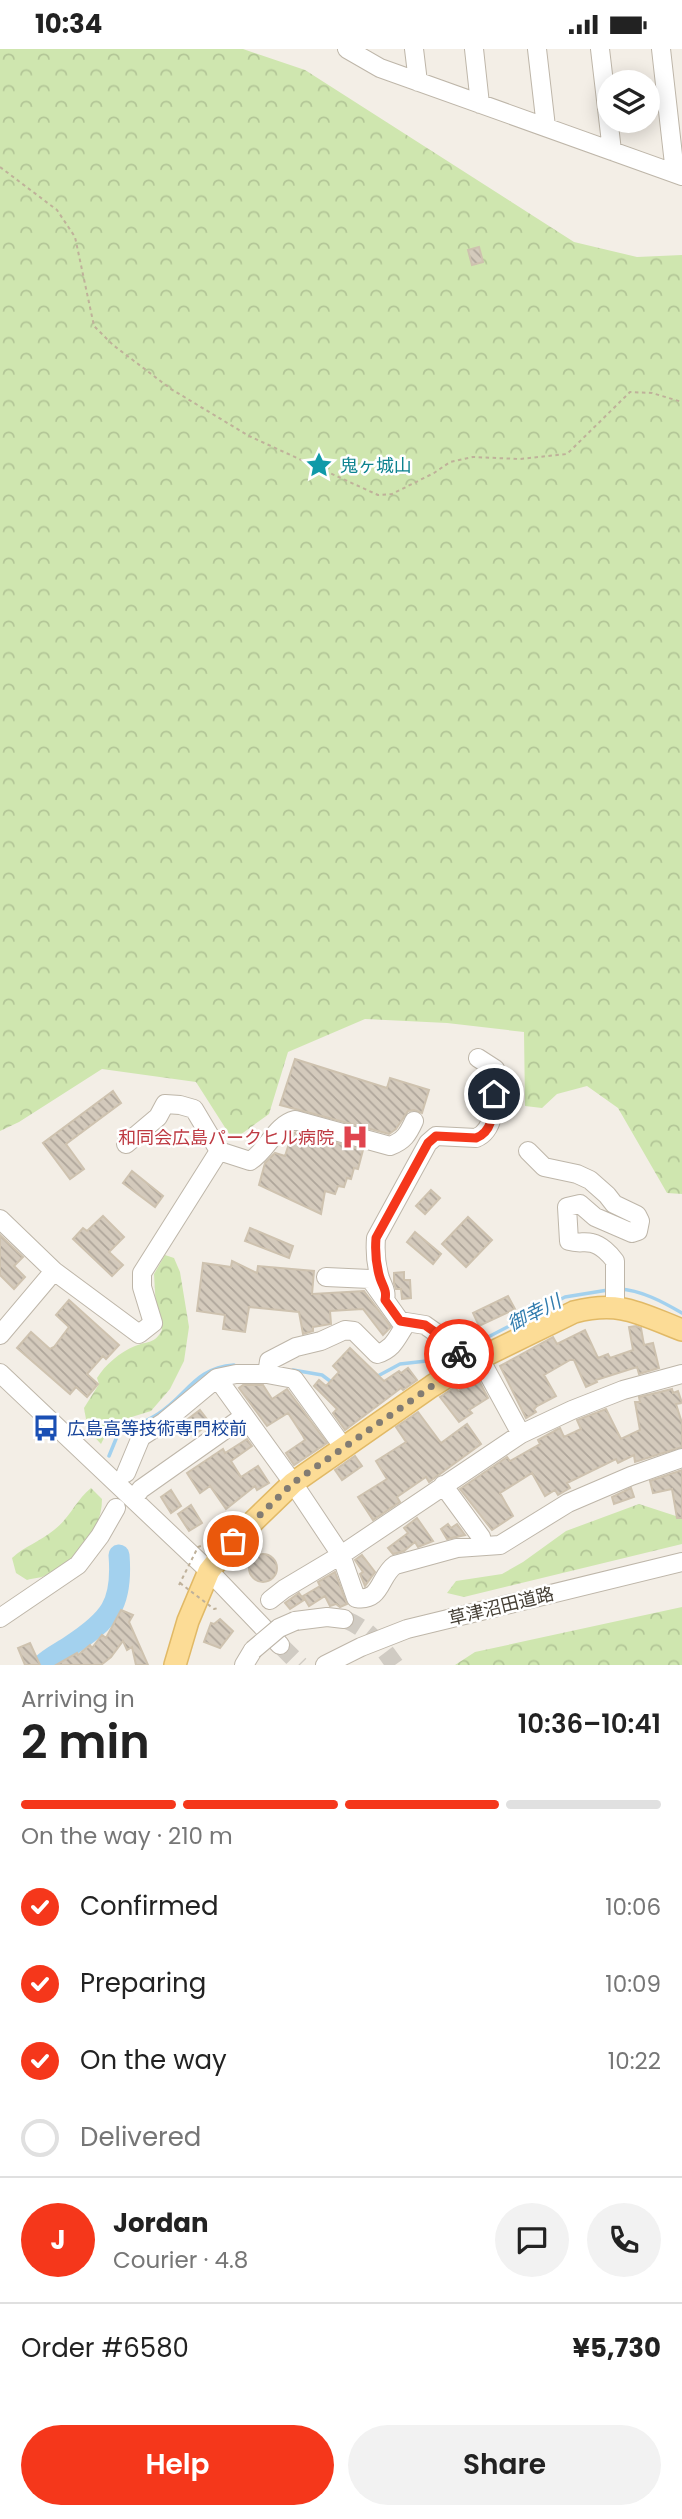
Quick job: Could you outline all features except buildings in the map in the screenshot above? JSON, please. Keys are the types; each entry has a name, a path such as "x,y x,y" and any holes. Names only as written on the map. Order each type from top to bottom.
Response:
{"main road":[{"path":"175,1665 188,1621 209,1571 233,1541 293,1483 432,1386 472,1362 574,1312 615,1307 642,1312 682,1330"}],"street":[{"path":"414,49 418,82"},
{"path":"474,49 480,104"},
{"path":"537,49 546,127"},
{"path":"600,49 612,151"},
{"path":"349,50 380,68 678,175 661,49"},
{"path":"385,1300 387,1292 380,1278 375,1250 376,1238 428,1143 436,1136 476,1138 488,1129 492,1118 495,1069 478,1058"},
{"path":"126,1144 158,1117 165,1104 194,1109 219,1151 250,1161 262,1154 285,1122 295,1119 390,1146 407,1136 414,1121"},
{"path":"0,1219 54,1271 139,1334 153,1322 142,1287 142,1273 219,1151"},
{"path":"528,1151 544,1167 590,1180 614,1204 636,1215 640,1220 638,1231 632,1233 595,1217 580,1204 567,1207 569,1241 591,1243 608,1252 615,1261 615,1307"},
{"path":"0,1335 54,1271"},
{"path":"326,1277 370,1279 400,1321 425,1325 456,1347 472,1362 521,1434"},
{"path":"267,1374 269,1361 296,1347 321,1341 345,1330 355,1331 377,1354 394,1345 407,1324"},
{"path":"0,1373 209,1571 280,1645"},
{"path":"126,1473 141,1437 164,1422 217,1378 236,1374 267,1374 294,1379 344,1448"},
{"path":"271,1599 521,1434 623,1390 682,1374"},
{"path":"217,1378 341,1555 356,1598 373,1596 388,1570 396,1565 457,1548 500,1545 568,1503 682,1458"},
{"path":"133,1499 141,1489 243,1417"},
{"path":"443,1485 481,1537 483,1546"},
{"path":"0,1618 78,1565 116,1509"},
{"name":"草津沼田道路","path":"324,1665 407,1629 682,1562"},
{"path":"248,1658 279,1628 295,1621 327,1617 344,1619"}],"path":[{"path":"0,167 57,210 75,237 94,326 113,345 171,389 249,436 378,495 392,494 450,462 473,457 520,460 567,454 630,392 652,393 682,403"},
{"path":"201,1546 179,1584 214,1609 218,1608"}],"green space":[{"path":"0,49 243,49 305,70 574,242 637,257 682,255 682,1194 667,1193 618,1108 587,1086 557,1094 542,1108 525,1106 524,1032 447,1023 365,1019 288,1052 269,1114 233,1140 196,1082 102,1069 19,1122 0,1131"},
{"path":"165,1255 174,1258 180,1272 189,1327 184,1361 170,1389 151,1411 122,1420 109,1428 101,1444 88,1430 84,1408 99,1384 97,1378 118,1355 154,1340 162,1330 156,1309 154,1274"},
{"path":"91,1488 102,1499 101,1511 86,1544 69,1561 44,1576 27,1580 16,1573 12,1558 60,1525"},
{"path":"639,1504 682,1518 682,1544 464,1597 447,1593 456,1581 502,1574 566,1531"},
{"path":"682,1607 682,1665 455,1665 475,1652"}],"waterway":[{"name":"御幸川","path":"619,1289 644,1294 682,1313"},
{"name":"御幸川","path":"465,1349 565,1297 608,1290"},
{"name":"御幸川","path":"376,1377 400,1364 444,1359 454,1354"},
{"name":"御幸川","path":"109,1456 118,1434 158,1414 209,1371 234,1365"},
{"name":"御幸川","path":"293,1370 322,1375 334,1384"},
{"name":"御幸川","path":"42,1665 84,1637 104,1619 111,1609 119,1586 119,1555"}],"tunnel":[{"path":"344,1619 373,1638 395,1665"},
{"path":"280,1645 300,1665"}],"way so far":[{"path":"233,1541 293,1483 464,1366 459,1354"}],"place":[{"name":"鬼ヶ城山","path":"319,465"},
{"name":"和同会広島パークヒル病院","path":"355,1137"},
{"name":"広島高等技術専門校前","path":"46,1428"}],"route":[{"path":"459,1354 456,1347 425,1325 400,1321 385,1300 387,1292 380,1278 375,1250 376,1238 428,1143 436,1136 482,1136 492,1118 494,1094"}]}
